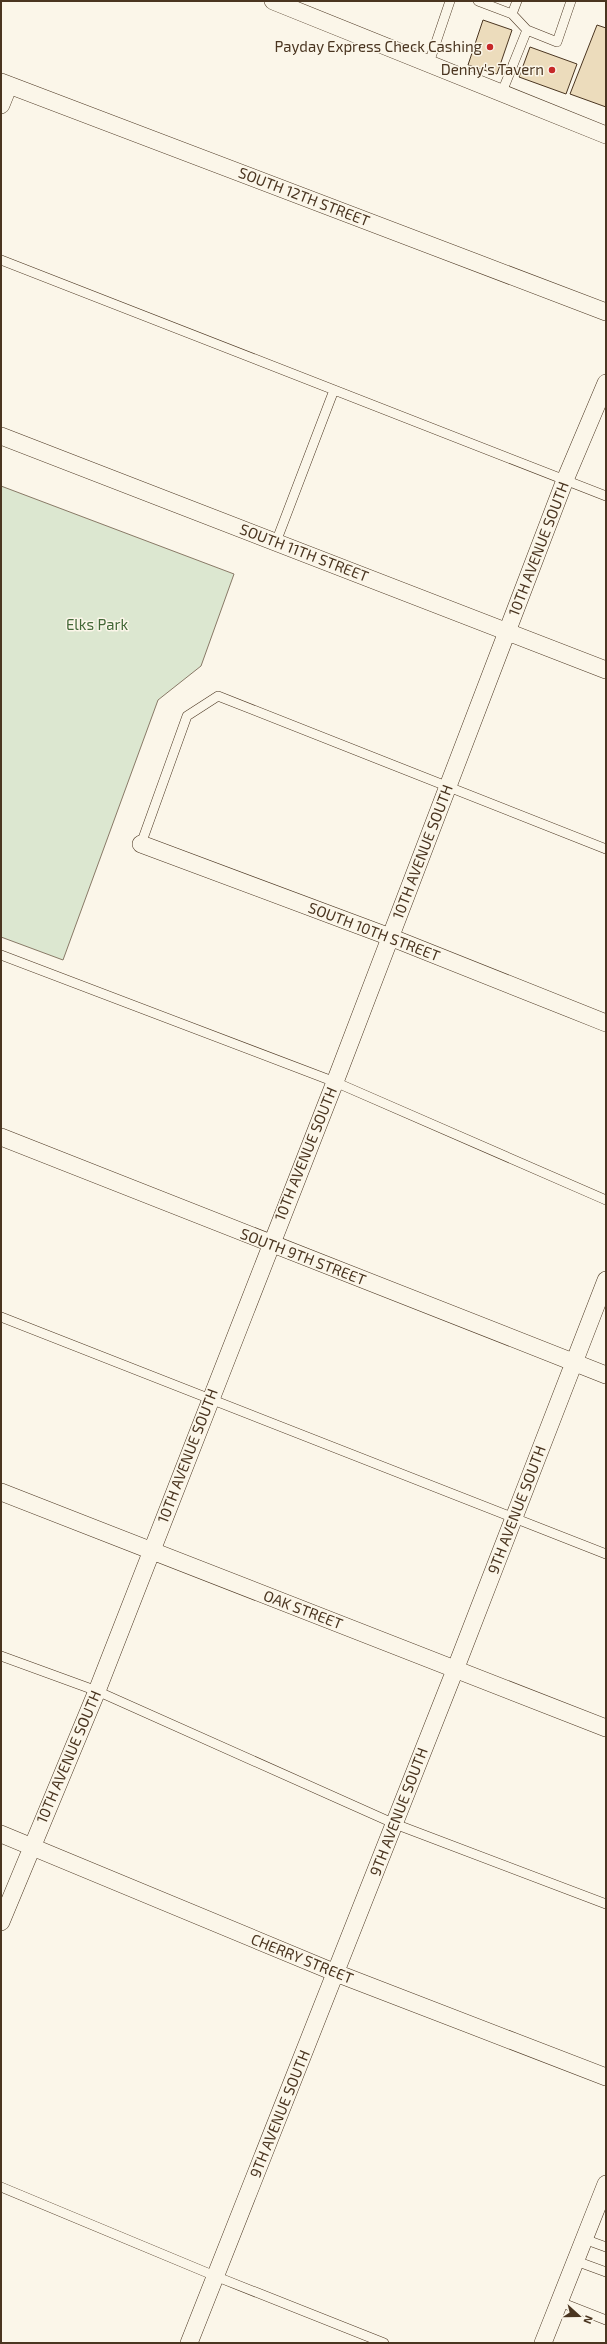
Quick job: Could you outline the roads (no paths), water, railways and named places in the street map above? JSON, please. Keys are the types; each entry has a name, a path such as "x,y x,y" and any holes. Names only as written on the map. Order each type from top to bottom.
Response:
{"street":[{"path":"272,1 606,135"},
{"path":"1,105 5,83"},
{"name":"SOUTH 12TH STREET","path":"5,83 606,312"},
{"name":"10TH AVENUE SOUTH","path":"1,1922 97,1691 270,1244 335,1082 507,631 606,383"},
{"name":"SOUTH 11TH STREET","path":"1,436 606,670"},
{"name":"SOUTH 10TH STREET","path":"141,844 390,937 606,1023"},
{"name":"SOUTH 9TH STREET","path":"1,1137 606,1375"},
{"name":"9TH AVENUE SOUTH","path":"189,2343 395,1824 606,1280"},
{"name":"OAK STREET","path":"1,1492 606,1728"},
{"name":"CHERRY STREET","path":"1,1834 336,1973 606,2077"},
{"path":"544,2343 606,2184"}],"lane":[{"path":"429,63 450,1"},
{"path":"478,1 512,14 527,30 557,42 571,1"},
{"path":"512,14 517,1"},
{"path":"502,92 527,30"},
{"path":"1,260 606,496"},
{"path":"276,542 334,390"},
{"path":"141,844 187,716 218,696 448,788 606,849"},
{"path":"1,955 335,1082 606,1200"},
{"path":"1,1317 606,1554"},
{"path":"1,1656 97,1691 395,1824 606,1904"},
{"path":"1,2187 216,2276 384,2343"},
{"path":"584,2239 606,2247"},
{"path":"576,2261 606,2272"},
{"path":"560,2302 606,2320"}],"place":[{"name":"Payday Express Check Cashing","path":"490,47"},
{"name":"Denny's Tavern","path":"552,70"}],"park label":[{"name":"Elks Park","path":"97,625"}]}
